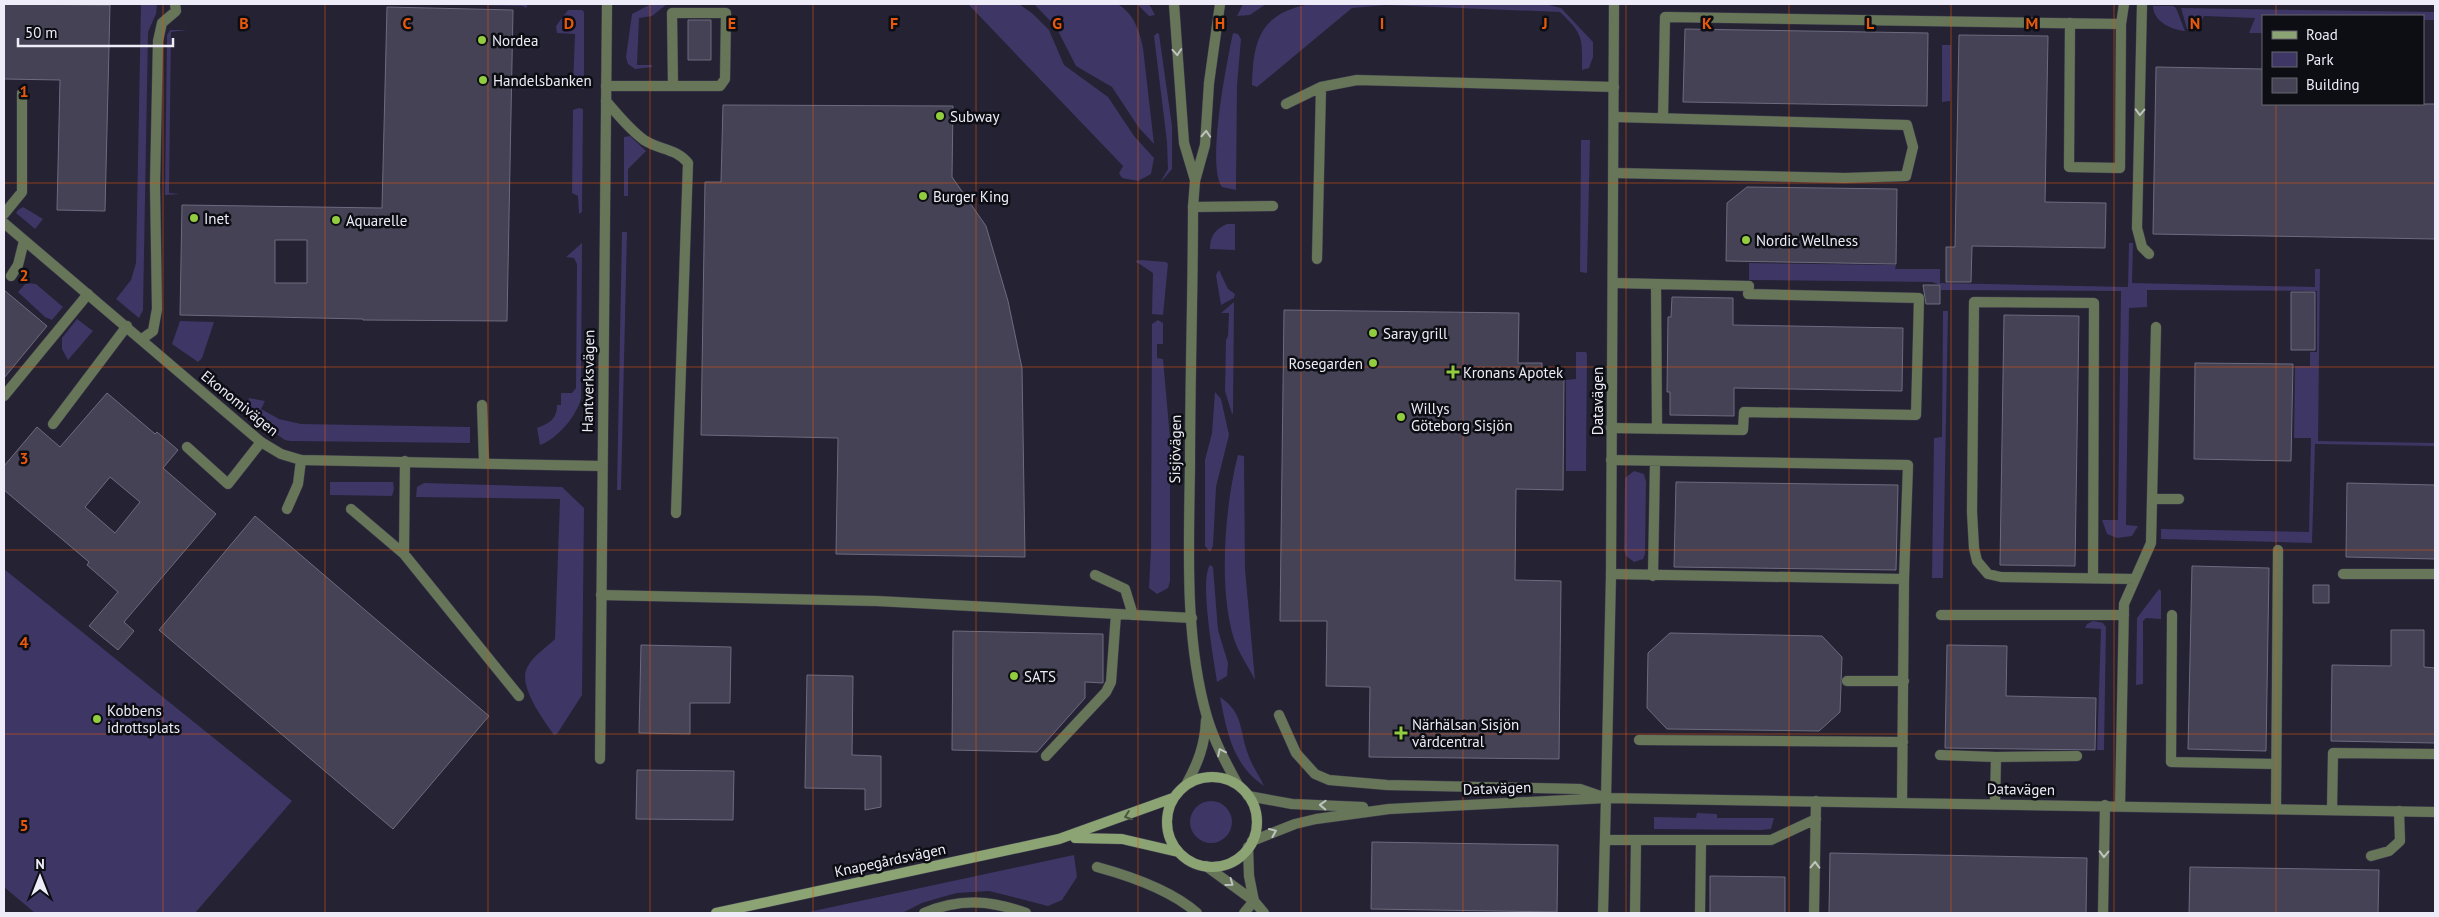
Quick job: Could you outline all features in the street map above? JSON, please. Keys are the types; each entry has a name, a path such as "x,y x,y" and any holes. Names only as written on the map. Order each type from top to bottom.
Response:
{"street":[{"path":"142,339 153,331 157,309 155,184 158,41 162,23 176,11 175,4"},
{"name":"Hantverksvägen","path":"600,759 607,4"},
{"name":"Sisjövägen","path":"1174,4 1184,143 1195,181"},
{"name":"Sisjövägen","path":"1220,4 1209,83 1205,144 1195,181 1193,207 1189,513 1192,618 1197,663 1207,716 1217,744 1238,786 1248,796 1256,814 1256,828 1250,844 1249,876 1254,901"},
{"name":"Datavägen","path":"1606,798 1611,574 1614,4"},
{"path":"2070,23 2069,167 2120,168 2121,24 2124,4"},
{"path":"2142,4 2137,228 2142,247 2149,254"},
{"path":"606,86 673,86 720,86 724,79 726,13 672,13 673,86"},
{"path":"1663,118 1665,17 2121,24"},
{"path":"1286,104 1321,87 1357,80 1614,87"},
{"path":"1317,259 1321,87"},
{"path":"4,214 22,192 22,92"},
{"path":"606,101 624,122 645,140 657,147 670,149 683,156 688,163 676,513"},
{"path":"1614,117 1907,125 1914,147 1906,176 1845,178 1614,173"},
{"path":"1193,207 1273,206"},
{"name":"Ekonomivägen","path":"4,224 262,442 281,454 301,460 484,462 602,466"},
{"path":"11,276 18,266 24,241"},
{"path":"1611,428 1743,430 1744,412 1916,415 1919,298 1748,294 1749,286 1613,283"},
{"path":"1656,284 1657,429"},
{"path":"4,396 88,294"},
{"path":"2093,578 2094,303 1974,302 1972,512 1974,548 1977,561 1988,574 2001,577 2135,579"},
{"path":"53,424 126,326"},
{"path":"2120,806 2124,604 2151,542 2156,327"},
{"path":"482,405 484,462"},
{"path":"187,448 228,484 262,442"},
{"path":"287,509 298,484 301,460"},
{"path":"1611,460 1908,465 1904,579 1902,802"},
{"path":"1653,576 1655,460"},
{"path":"404,554 405,461"},
{"path":"2152,500 2179,499"},
{"path":"351,510 404,554 519,696"},
{"path":"2276,809 2278,550"},
{"path":"1611,574 1904,579"},
{"path":"2343,574 2435,574"},
{"path":"1095,575 1125,589 1133,615"},
{"path":"601,595 877,602 1192,618"},
{"path":"1046,756 1106,692 1111,682 1116,614"},
{"path":"1941,615 2124,615"},
{"path":"2172,615 2171,762 2276,764"},
{"path":"1847,681 1904,681"},
{"path":"1279,715 1296,753 1315,774 1329,780 1387,786 1580,789 1606,798 1603,913"},
{"name":"Sisjövägen","path":"1173,798 1186,785 1197,765 1204,748 1207,716"},
{"path":"1639,740 1903,742"},
{"path":"2332,810 2333,753 2435,754"},
{"path":"1940,755 1996,757 2077,756"},
{"path":"1995,804 1996,757"},
{"name":"Sisjövägen","path":"1186,785 1200,778 1216,777 1238,786"},
{"name":"Datavägen","path":"1248,796 1292,804 1389,809"},
{"path":"1173,798 1168,813 1168,830 1178,852"},
{"name":"Knapegårdsvägen","path":"724,912 1059,838 1173,798"},
{"name":"Datavägen","path":"1250,844 1308,820 1389,809 1606,798 2435,812"},
{"path":"1814,913 1816,801"},
{"path":"2103,913 2105,806"},
{"path":"2371,856 2389,851 2400,841 2399,811"},
{"path":"1605,840 1771,840 1816,819"},
{"name":"Knapegårdsvägen","path":"1059,838 1091,836 1122,838 1178,852"},
{"path":"1635,913 1636,840"},
{"path":"1700,913 1701,840"},
{"path":"1206,866 1226,864 1239,857 1250,844"},
{"name":"Sisjövägen","path":"1178,852 1191,861 1206,866 1254,901 1264,913"},
{"path":"1097,867 1152,885 1197,913"},
{"path":"1244,913 1254,901"},
{"path":"924,913 961,902 994,904 1026,913"}],"green space":[{"path":"1093,2 1119,5 1129,13 1138,30 1143,48 1154,144 1139,128 1112,87 1076,66 1056,27 1034,4"},
{"path":"141,4 157,4 156,14 148,32 143,310 139,318 116,299 131,280 136,263"},
{"path":"429,4 528,4 526,8 523,6"},
{"path":"651,4 667,4 652,16 639,18 637,65 652,65 652,67 635,69 628,64 626,57 632,14"},
{"path":"968,4 1019,4 1033,14 1049,30 1064,65 1108,97 1134,136 1154,158 1151,174 1138,181 1122,178 1119,173 1123,166"},
{"path":"1137,4 1149,4 1155,15 1149,16"},
{"path":"1243,4 1266,4 1250,15 1237,16"},
{"path":"1310,4 1545,4 1561,8 1593,42 1593,57 1589,68 1582,70 1582,51 1578,32 1560,12 1386,5 1352,8 1257,87 1252,85 1258,42 1270,21 1293,8"},
{"path":"2153,6 2173,6 2176,8 2185,31 2174,29 2164,24 2156,16"},
{"path":"2181,8 2435,12 2435,20 2424,20 2424,15 2262,15 2262,33 2249,33 2255,18 2204,16 2197,29 2192,31 2187,29"},
{"path":"568,10 582,10 584,12 584,89 573,88 575,34 557,33 556,26"},
{"path":"170,30 187,30 171,32 169,193 180,194 165,195 167,35"},
{"path":"1157,33 1159,34 1172,126 1172,169 1160,183 1168,169 1167,142 1154,36"},
{"path":"1233,33 1238,34 1241,39 1237,86 1236,190 1222,187 1218,176 1216,158 1219,113"},
{"path":"1942,45 1951,45 1950,101 1942,102"},
{"path":"583,109 582,212 579,214 578,196 572,193 573,110"},
{"path":"630,136 646,151 628,169 628,196 624,196 624,137"},
{"path":"1581,140 1590,140 1587,273 1580,272"},
{"path":"23,207 43,219 35,229 16,213"},
{"path":"1227,224 1235,224 1235,250 1210,249 1214,234 1219,228"},
{"path":"622,232 627,232 621,490 617,490"},
{"path":"582,243 581,398 571,419 565,426 553,438 540,445 537,428 554,417 557,405 561,405 561,393 572,393 576,388 577,264 574,258 566,257"},
{"path":"2129,243 2133,243 2132,283 2315,287 2315,269 2320,269 2318,441 2435,443 2435,446 2315,444 2312,543 2161,539 2161,529 2309,532 2311,438 2294,438 2295,366 2310,366 2310,352 2317,352 2317,291 2147,290 2147,307 2129,308 2126,525 2138,526 2132,536 2117,538 2107,534 2102,520 2118,520 2121,291 1941,290 1941,285 1932,282 1749,280 1749,263 1896,265 1895,269 1940,269 1940,283 2128,287"},
{"path":"1135,261 1166,262 1168,264 1163,315 1152,314 1153,273"},
{"path":"1219,270 1228,289 1235,294 1234,298 1221,305 1216,275"},
{"path":"26,283 36,284 63,307 52,320 45,317 18,292"},
{"path":"1234,302 1232,414 1225,391 1226,340 1228,336 1229,313 1221,313"},
{"path":"1943,311 1948,311 1943,578 1932,578 1934,438 1942,437"},
{"path":"77,319 93,331 68,360 62,349 62,338"},
{"path":"1158,320 1163,323 1163,344 1157,344 1157,358 1163,359 1170,438 1170,581 1168,588 1157,594 1149,588 1151,547 1152,324"},
{"path":"180,321 214,322 202,358 198,362 172,344"},
{"path":"1576,352 1586,352 1587,355 1586,471 1566,471 1566,380 1576,379"},
{"path":"1215,392 1221,399 1229,435 1216,487 1213,546 1210,552 1205,546 1205,460 1212,433"},
{"path":"249,398 265,401 261,409 279,419 301,424 470,427 470,443 285,440 245,412"},
{"path":"1238,455 1244,456 1245,569 1255,680 1234,639 1226,596 1225,547 1227,522 1233,475"},
{"path":"1634,471 1644,474 1646,482 1645,554 1643,559 1634,562 1626,556 1624,549 1625,478"},
{"path":"330,482 393,482 394,489 392,496 330,495"},
{"path":"424,483 562,487 584,508 582,695 557,734 554,735 533,702 528,692 525,674 534,658 555,639 560,499 416,497 417,487"},
{"path":"1210,565 1213,567 1218,630 1228,663 1227,676 1217,682 1206,587 1207,573"},
{"name":"Kobbens idrottsplats","path":"4,569 292,801 195,913 35,913 4,887"},
{"path":"2159,589 2161,591 2161,619 2146,618 2143,621 2143,684 2136,685 2137,618"},
{"path":"2093,621 2103,623 2106,627 2104,750 2097,750 2101,629 2085,628 2087,624"},
{"path":"1220,697 1233,709 1240,722 1245,745 1264,786 1253,777 1238,757 1225,723"},
{"path":"1211,801 1226,807 1232,822 1226,837 1211,843 1196,837 1190,822 1196,807"},
{"path":"1697,813 1717,814 1717,818 1774,818 1771,829 1761,830 1654,829 1654,817 1696,818"},
{"path":"1074,855 1077,877 1062,900 1048,906 989,891 957,893 922,903 902,913 804,913"}],"building":[{"path":"4,4 110,5 105,211 57,210 60,80 4,79"},
{"path":"387,7 513,10 507,321 363,320 180,315 182,205 382,208","holes":["275,240 307,240 307,283 275,283"]},
{"path":"688,20 711,20 711,60 688,60"},
{"path":"1685,29 1928,33 1927,106 1683,102"},
{"path":"1959,35 2048,36 2045,202 2106,203 2105,248 1972,246 1971,282 1946,282 1946,247 1955,247"},
{"path":"2156,67 2262,69 2262,105 2435,104 2435,239 2153,234"},
{"path":"723,105 953,106 952,177 986,226 1008,301 1022,368 1025,557 836,554 838,438 701,435 705,182 721,182"},
{"path":"1747,187 1897,189 1896,264 1726,261 1727,203"},
{"path":"1923,285 1940,285 1940,304 1926,304"},
{"path":"4,290 47,326 4,378"},
{"path":"2291,292 2315,292 2315,350 2291,350"},
{"path":"1672,297 1733,298 1733,325 1903,328 1902,391 1734,388 1734,416 1670,415 1670,392 1667,392 1668,317 1671,317"},
{"path":"1284,310 1519,313 1518,363 1542,363 1542,379 1564,379 1563,490 1516,489 1515,580 1561,581 1559,759 1369,757 1370,687 1326,686 1327,621 1280,621"},
{"path":"2004,315 2079,316 2075,566 2000,565"},
{"path":"2195,363 2293,364 2291,461 2194,459"},
{"path":"107,393 155,434 157,432 178,450 163,468 216,514 124,622 134,631 118,650 89,626 118,592 87,565 89,562 4,490 4,466 37,427 60,447","holes":["110,477 140,502 115,533 85,507"]},
{"path":"1676,482 1898,485 1896,570 1674,567"},
{"path":"2347,483 2435,485 2435,559 2346,557"},
{"path":"255,516 489,716 393,829 159,630"},
{"path":"2192,566 2269,568 2266,751 2188,749"},
{"path":"2313,585 2329,585 2329,603 2313,603"},
{"path":"2391,630 2424,630 2424,667 2435,668 2435,743 2331,741 2332,665 2391,666"},
{"path":"953,631 1103,634 1103,683 1085,682 1085,698 1037,752 952,750"},
{"path":"1670,633 1822,636 1842,657 1840,712 1819,731 1667,729 1647,708 1648,653"},
{"path":"641,645 731,647 730,703 690,703 690,734 639,733"},
{"path":"1947,645 2007,646 2006,696 2096,698 2095,750 1945,748"},
{"path":"807,675 853,676 852,755 881,756 881,807 865,810 865,789 805,788"},
{"path":"637,770 734,771 733,820 636,819"},
{"path":"1372,842 1558,845 1557,912 1371,909"},
{"path":"1830,853 2087,858 2086,913 1829,913"},
{"path":"2190,867 2379,870 2378,913 2189,913"},
{"path":"1710,876 1785,877 1785,913 1710,913"}],"place":[{"name":"Nordea","path":"482,40"},
{"name":"Handelsbanken","path":"483,80"},
{"name":"Subway","path":"940,116"},
{"name":"Burger King","path":"923,196"},
{"name":"Inet","path":"194,218"},
{"name":"Aquarelle","path":"336,220"},
{"name":"Nordic Wellness","path":"1746,240"},
{"name":"Saray grill","path":"1373,333"},
{"name":"Rosegarden","path":"1373,363"},
{"name":"Kronans Apotek","path":"1453,372"},
{"name":"Willys Göteborg Sisjön","path":"1401,417"},
{"name":"SATS","path":"1014,676"},
{"name":"Kobbens idrottsplats","path":"97,719"},
{"name":"Närhälsan Sisjön vårdcentral","path":"1401,733"}]}
